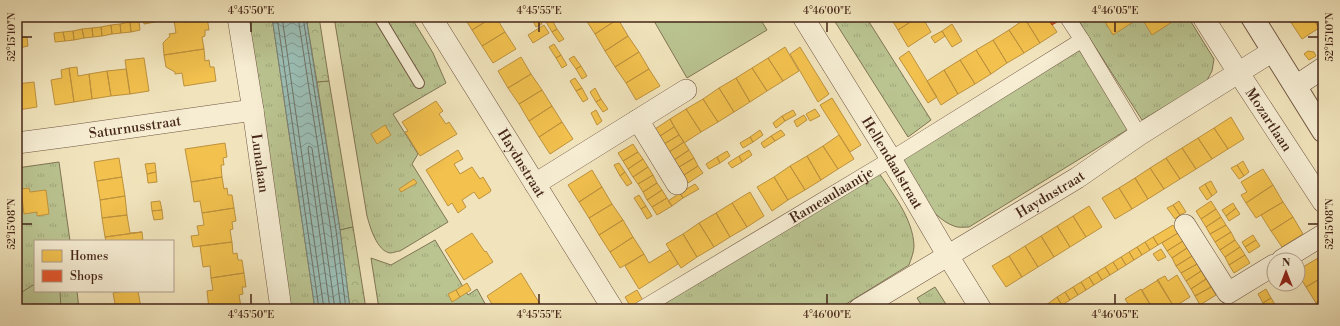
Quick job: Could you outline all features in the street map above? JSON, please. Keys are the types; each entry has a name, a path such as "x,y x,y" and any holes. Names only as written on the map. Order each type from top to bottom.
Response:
{"street":[{"name":"Lunalaan","path":"238,17 253,110 281,309"},
{"name":"Haydnstraat","path":"431,17 613,309"},
{"name":"Hellendaalstraat","path":"802,17 891,159 981,309"},
{"path":"1067,17 1139,135"},
{"path":"1203,17 1238,72"},
{"path":"1252,17 1323,131"},
{"name":"Rameaulaantje","path":"641,309 891,159 1082,40"},
{"name":"Mozartlaan","path":"1273,50 1238,72 1323,202"},
{"path":"1296,86 1323,68"},
{"name":"Haydnstraat","path":"859,309 1080,176 1139,135 1238,72"},
{"path":"535,184 686,90"},
{"name":"Saturnusstraat","path":"17,143 253,110"},
{"path":"638,120 677,184"},
{"path":"1185,225 1228,293 1266,270"},
{"path":"1295,252 1323,235"}],"lane":[{"path":"379,17 419,83"}],"green space":[{"path":"247,17 272,17 315,309 288,309"},
{"path":"306,17 319,17 329,81 317,82"},
{"path":"334,17 411,17 433,53 446,83 393,114 418,154 412,164 448,222 400,251 390,253 381,248 375,238 367,216"},
{"path":"660,17 759,17 767,30 687,78 654,21"},
{"path":"832,17 866,17 931,120 908,137"},
{"path":"1076,17 1188,17 1214,59 1212,71 1206,82 1142,120"},
{"path":"1076,45 1130,128 969,227 956,227 945,222 921,197 897,159"},
{"path":"329,81 353,227 340,230 317,82"},
{"path":"59,162 70,240 34,240 34,292 77,292 79,309 17,309 17,168"},
{"path":"877,170 901,206 910,226 914,246 909,265 838,309 656,309"},
{"path":"353,227 366,309 350,309 340,230"},
{"path":"435,240 468,295 477,289 488,309 379,309 371,258 391,265"},
{"path":"34,285 34,292 60,292 61,309 17,309 17,295"},
{"path":"935,287 949,309 924,309 917,298"}],"water":[{"path":"272,17 306,17 340,230 350,309 315,309"}],"building: Homes":[{"path":"143,17 154,17 155,22 144,24"},
{"path":"173,17 198,17 174,20"},
{"path":"207,17 209,30 205,30 205,36 202,37 204,49 164,55 163,43 170,36 169,34 176,33 174,20"},
{"path":"464,17 493,17 472,30"},
{"path":"493,17 496,17 505,32 482,46 472,30"},
{"path":"531,17 537,17 542,24 536,27"},
{"path":"584,17 617,17 618,19 595,34"},
{"path":"890,17 918,17 898,30"},
{"path":"918,17 922,17 931,32 908,47 898,30"},
{"path":"1029,17 1047,17 1057,32 1040,43 1025,19"},
{"path":"1102,17 1130,17 1133,22 1113,35"},
{"path":"1141,17 1169,17 1172,22 1152,35"},
{"path":"1312,17 1319,28 1302,39 1288,18"},
{"path":"1312,17 1323,17 1323,25 1319,28"},
{"path":"551,18 557,29 552,32 546,22"},
{"path":"618,19 628,36 605,51 595,34"},
{"path":"1025,19 1040,43 1024,53 1009,30"},
{"path":"139,21 140,30 131,32 130,22"},
{"path":"130,22 131,32 121,33 120,24"},
{"path":"120,24 121,33 112,34 111,25"},
{"path":"952,24 962,41 952,47 942,31"},
{"path":"111,25 112,34 102,36 101,27"},
{"path":"544,25 549,33 533,43 528,35"},
{"path":"101,27 102,36 93,37 92,28"},
{"path":"92,28 93,37 84,38 82,29"},
{"path":"82,29 84,38 74,40 73,31"},
{"path":"557,29 564,39 559,42 552,32"},
{"path":"1009,30 1024,53 1007,63 993,40"},
{"path":"73,31 74,40 65,41 63,32"},
{"path":"942,31 945,36 935,43 931,37"},
{"path":"63,32 65,41 55,42 54,33"},
{"path":"505,32 516,49 493,63 482,46"},
{"path":"628,36 639,52 615,67 605,51"},
{"path":"27,37 28,46 19,48 18,38"},
{"path":"993,40 1007,63 991,74 976,50"},
{"path":"554,44 561,55 556,58 549,47"},
{"path":"785,47 799,71 783,81 768,58"},
{"path":"800,47 829,94 818,102 790,54"},
{"path":"204,49 205,61 209,60 210,67 214,67 216,81 184,86 182,73 175,74 175,72 166,67 164,55"},
{"path":"976,50 991,74 975,84 960,60"},
{"path":"909,51 937,97 928,103 899,58"},
{"path":"1308,51 1314,52 1316,56 1309,60 1304,54"},
{"path":"639,52 649,69 626,83 615,67"},
{"path":"561,55 567,65 562,68 556,58"},
{"path":"574,56 581,66 576,69 569,59"},
{"path":"521,57 531,74 508,88 498,71"},
{"path":"144,58 149,91 130,94 125,60"},
{"path":"768,58 783,81 767,91 752,68"},
{"path":"960,60 975,84 958,94 944,70"},
{"path":"581,66 587,76 582,79 576,69"},
{"path":"77,67 78,76 89,74 92,99 74,102 69,68"},
{"path":"69,68 74,102 55,105 51,80 62,78 61,70"},
{"path":"752,68 767,91 750,102 736,78"},
{"path":"126,69 130,94 111,96 107,71"},
{"path":"649,69 660,86 636,100 626,83"},
{"path":"944,70 958,94 941,105 927,81"},
{"path":"107,71 111,96 92,99 89,74"},
{"path":"531,74 542,90 519,104 508,88"},
{"path":"575,78 582,88 576,91 570,81"},
{"path":"736,78 750,102 734,112 719,88"},
{"path":"34,82 37,107 18,110 17,84"},
{"path":"582,88 588,99 583,102 576,91"},
{"path":"595,88 601,99 596,102 590,92"},
{"path":"719,88 734,112 718,122 703,99"},
{"path":"542,90 552,106 529,121 519,104"},
{"path":"832,98 861,145 850,152 820,105"},
{"path":"601,99 608,109 603,112 596,102"},
{"path":"703,99 718,122 701,132 686,109"},
{"path":"436,101 443,111 439,114 446,124 449,122 457,134 420,156 405,132 408,131 402,122"},
{"path":"552,106 562,122 539,137 529,121"},
{"path":"686,109 701,132 684,143 670,119"},
{"path":"815,109 820,116 810,121 806,114"},
{"path":"596,110 602,121 597,125 591,113"},
{"path":"793,110 796,115 785,121 782,116"},
{"path":"804,115 807,120 797,127 794,121"},
{"path":"782,116 785,121 776,128 773,123"},
{"path":"1231,117 1244,139 1228,149 1214,128"},
{"path":"670,119 674,127 660,136 655,129"},
{"path":"562,122 573,139 550,154 539,137"},
{"path":"385,125 391,135 377,144 371,134"},
{"path":"674,127 679,135 664,144 660,136"},
{"path":"1214,128 1228,149 1212,159 1198,138"},
{"path":"760,130 763,135 753,142 750,137"},
{"path":"781,130 785,135 775,141 771,136"},
{"path":"679,135 684,142 669,152 664,144"},
{"path":"839,135 854,159 838,169 823,146"},
{"path":"771,136 775,141 764,148 761,143"},
{"path":"750,137 753,142 743,148 740,143"},
{"path":"1198,138 1212,159 1196,169 1182,148"},
{"path":"684,142 689,150 674,160 669,152"},
{"path":"225,143 227,157 223,158 224,165 221,165 222,177 191,182 185,149"},
{"path":"633,144 638,152 623,161 618,153"},
{"path":"823,146 838,169 821,180 807,156"},
{"path":"1182,148 1196,169 1180,179 1166,158"},
{"path":"458,150 463,159 454,164 460,174 472,167 480,179 483,177 491,190 479,199 474,192 462,200 466,207 458,213 452,203 448,206 426,170"},
{"path":"689,150 694,158 679,167 674,160"},
{"path":"749,150 752,155 742,162 739,156"},
{"path":"727,151 730,156 720,163 717,157"},
{"path":"638,152 643,159 628,169 623,161"},
{"path":"739,156 742,162 732,168 728,163"},
{"path":"807,156 821,180 805,190 790,166"},
{"path":"717,157 720,163 709,169 706,164"},
{"path":"119,158 122,177 97,181 94,162"},
{"path":"694,158 698,166 684,175 679,167"},
{"path":"1166,158 1180,179 1164,189 1150,168"},
{"path":"643,159 648,167 633,177 628,169"},
{"path":"1243,161 1249,172 1244,176 1237,165"},
{"path":"155,163 156,172 147,174 145,164"},
{"path":"619,163 625,172 620,176 614,165"},
{"path":"1237,165 1244,176 1239,179 1231,168"},
{"path":"698,166 703,173 688,183 684,175"},
{"path":"790,166 805,190 788,200 774,177"},
{"path":"648,167 653,175 638,184 633,177"},
{"path":"1150,168 1164,189 1148,199 1135,178"},
{"path":"1263,169 1273,185 1246,203 1241,195 1247,192 1241,182"},
{"path":"592,170 602,187 579,202 568,185"},
{"path":"156,172 157,182 148,183 147,174"},
{"path":"625,172 632,183 627,186 620,176"},
{"path":"653,175 657,183 643,192 638,184"},
{"path":"122,177 125,196 100,200 97,181"},
{"path":"222,177 224,189 227,188 228,195 232,195 234,208 202,213 200,201 194,202 191,182"},
{"path":"774,177 788,200 772,211 757,187"},
{"path":"1135,178 1148,199 1132,209 1119,188"},
{"path":"414,179 417,183 401,192 399,189"},
{"path":"1211,181 1217,192 1212,196 1205,184"},
{"path":"657,183 662,190 647,200 643,192"},
{"path":"695,184 699,189 683,198 680,193"},
{"path":"1205,184 1212,196 1207,200 1199,188"},
{"path":"1273,185 1283,202 1256,218 1246,203"},
{"path":"602,187 612,204 589,218 579,202"},
{"path":"29,188 30,192 46,190 49,214 37,216 37,212 24,214 21,189"},
{"path":"1119,188 1132,209 1115,219 1102,198"},
{"path":"662,190 667,198 652,207 647,200"},
{"path":"750,192 764,216 747,227 732,203"},
{"path":"680,193 683,198 672,206 668,201"},
{"path":"639,195 646,206 641,209 634,198"},
{"path":"125,196 127,215 102,218 100,200"},
{"path":"667,198 672,206 657,215 652,207"},
{"path":"160,201 162,210 152,211 151,202"},
{"path":"1179,201 1186,212 1180,215 1173,205"},
{"path":"1211,201 1216,209 1201,219 1196,211"},
{"path":"1283,202 1293,217 1271,231 1261,215"},
{"path":"732,203 747,227 730,237 716,213"},
{"path":"1233,203 1236,208 1226,216 1222,210"},
{"path":"612,204 623,220 599,235 589,218"},
{"path":"1173,205 1180,215 1175,219 1167,208"},
{"path":"646,206 652,216 647,219 641,209"},
{"path":"1089,206 1102,227 1086,237 1073,216"},
{"path":"234,208 236,221 232,222 233,229 230,230 232,242 193,247 191,236 199,235 197,226 204,225 202,213"},
{"path":"1236,208 1240,214 1229,221 1226,216"},
{"path":"1216,209 1221,217 1206,227 1201,219"},
{"path":"162,210 163,219 154,220 152,211"},
{"path":"716,213 730,237 714,247 699,223"},
{"path":"127,215 130,233 142,232 105,237 102,218"},
{"path":"1073,216 1086,237 1070,247 1057,226"},
{"path":"1221,217 1226,225 1210,234 1206,227"},
{"path":"1293,217 1303,234 1282,247 1271,231"},
{"path":"623,220 633,237 610,252 599,235"},
{"path":"699,223 714,247 697,257 683,234"},
{"path":"1173,225 1178,233 1158,245 1153,237"},
{"path":"1226,225 1231,232 1215,242 1210,234"},
{"path":"1057,226 1070,247 1054,257 1041,236"},
{"path":"142,232 143,240 106,240 105,237"},
{"path":"1231,232 1235,240 1220,250 1215,242"},
{"path":"472,233 493,262 464,280 445,250"},
{"path":"1178,233 1183,241 1167,251 1162,243"},
{"path":"683,234 697,257 681,268 666,244"},
{"path":"1253,235 1256,240 1245,247 1242,242"},
{"path":"1041,236 1054,257 1038,267 1025,246"},
{"path":"633,237 644,254 620,268 610,252"},
{"path":"1153,237 1158,245 1150,250 1145,242"},
{"path":"1235,240 1240,247 1225,257 1220,250"},
{"path":"1256,240 1260,246 1249,253 1245,247"},
{"path":"1183,241 1187,248 1172,258 1167,251"},
{"path":"232,242 233,254 237,253 238,260 242,260 244,273 211,278 210,266 203,267 200,246"},
{"path":"1145,242 1150,250 1142,255 1137,247"},
{"path":"1025,246 1038,267 1022,277 1009,256"},
{"path":"1137,247 1142,255 1134,260 1129,252"},
{"path":"1240,247 1245,255 1229,265 1225,257"},
{"path":"1187,248 1192,256 1176,266 1172,258"},
{"path":"1161,249 1166,257 1158,261 1153,254"},
{"path":"670,250 678,264 639,289 625,266 644,254 649,263"},
{"path":"1129,252 1134,260 1126,265 1121,257"},
{"path":"1245,255 1250,263 1234,273 1229,265"},
{"path":"1009,256 1022,277 1006,287 992,266"},
{"path":"1192,256 1197,264 1181,273 1176,266"},
{"path":"1121,257 1126,265 1118,270 1113,262"},
{"path":"1318,258 1323,266 1323,277 1306,287 1306,265"},
{"path":"1113,262 1118,270 1110,275 1105,267"},
{"path":"1197,264 1201,271 1186,281 1181,273"},
{"path":"1105,267 1110,275 1102,280 1097,272"},
{"path":"1201,271 1206,279 1191,289 1186,281"},
{"path":"1097,272 1102,280 1094,285 1089,277"},
{"path":"244,273 246,287 242,287 243,294 239,295 241,307 209,309 207,291 213,290 211,278"},
{"path":"521,273 540,304 531,309 495,309 487,296"},
{"path":"1177,275 1190,297 1174,307 1157,280 1165,276 1168,281"},
{"path":"1089,277 1094,285 1086,290 1081,282"},
{"path":"1323,277 1323,299 1316,303 1306,287"},
{"path":"1206,279 1211,287 1195,296 1191,289"},
{"path":"1158,280 1174,307 1170,309 1153,309 1142,290"},
{"path":"1081,282 1086,290 1078,295 1073,287"},
{"path":"467,283 471,290 460,297 456,290"},
{"path":"1073,287 1078,295 1070,300 1065,292"},
{"path":"1211,287 1216,295 1200,305 1195,296"},
{"path":"1141,289 1153,309 1131,309 1125,299"},
{"path":"1266,289 1266,292 1268,292 1271,298 1263,303 1258,294"},
{"path":"456,290 460,297 452,302 448,294"},
{"path":"637,290 645,304 637,309 632,309 625,297"},
{"path":"138,292 141,308 116,309 113,293"},
{"path":"1065,292 1070,300 1062,305 1057,297"},
{"path":"1057,297 1062,305 1056,309 1053,309 1049,303"},
{"path":"1271,298 1276,306 1271,309 1267,309 1263,303"},
{"path":"1323,299 1323,309 1320,309 1316,303"},
{"path":"1049,303 1053,309 1041,308"}],"building: Shops":[{"path":"1047,17 1060,17 1062,19 1052,25"}]}
